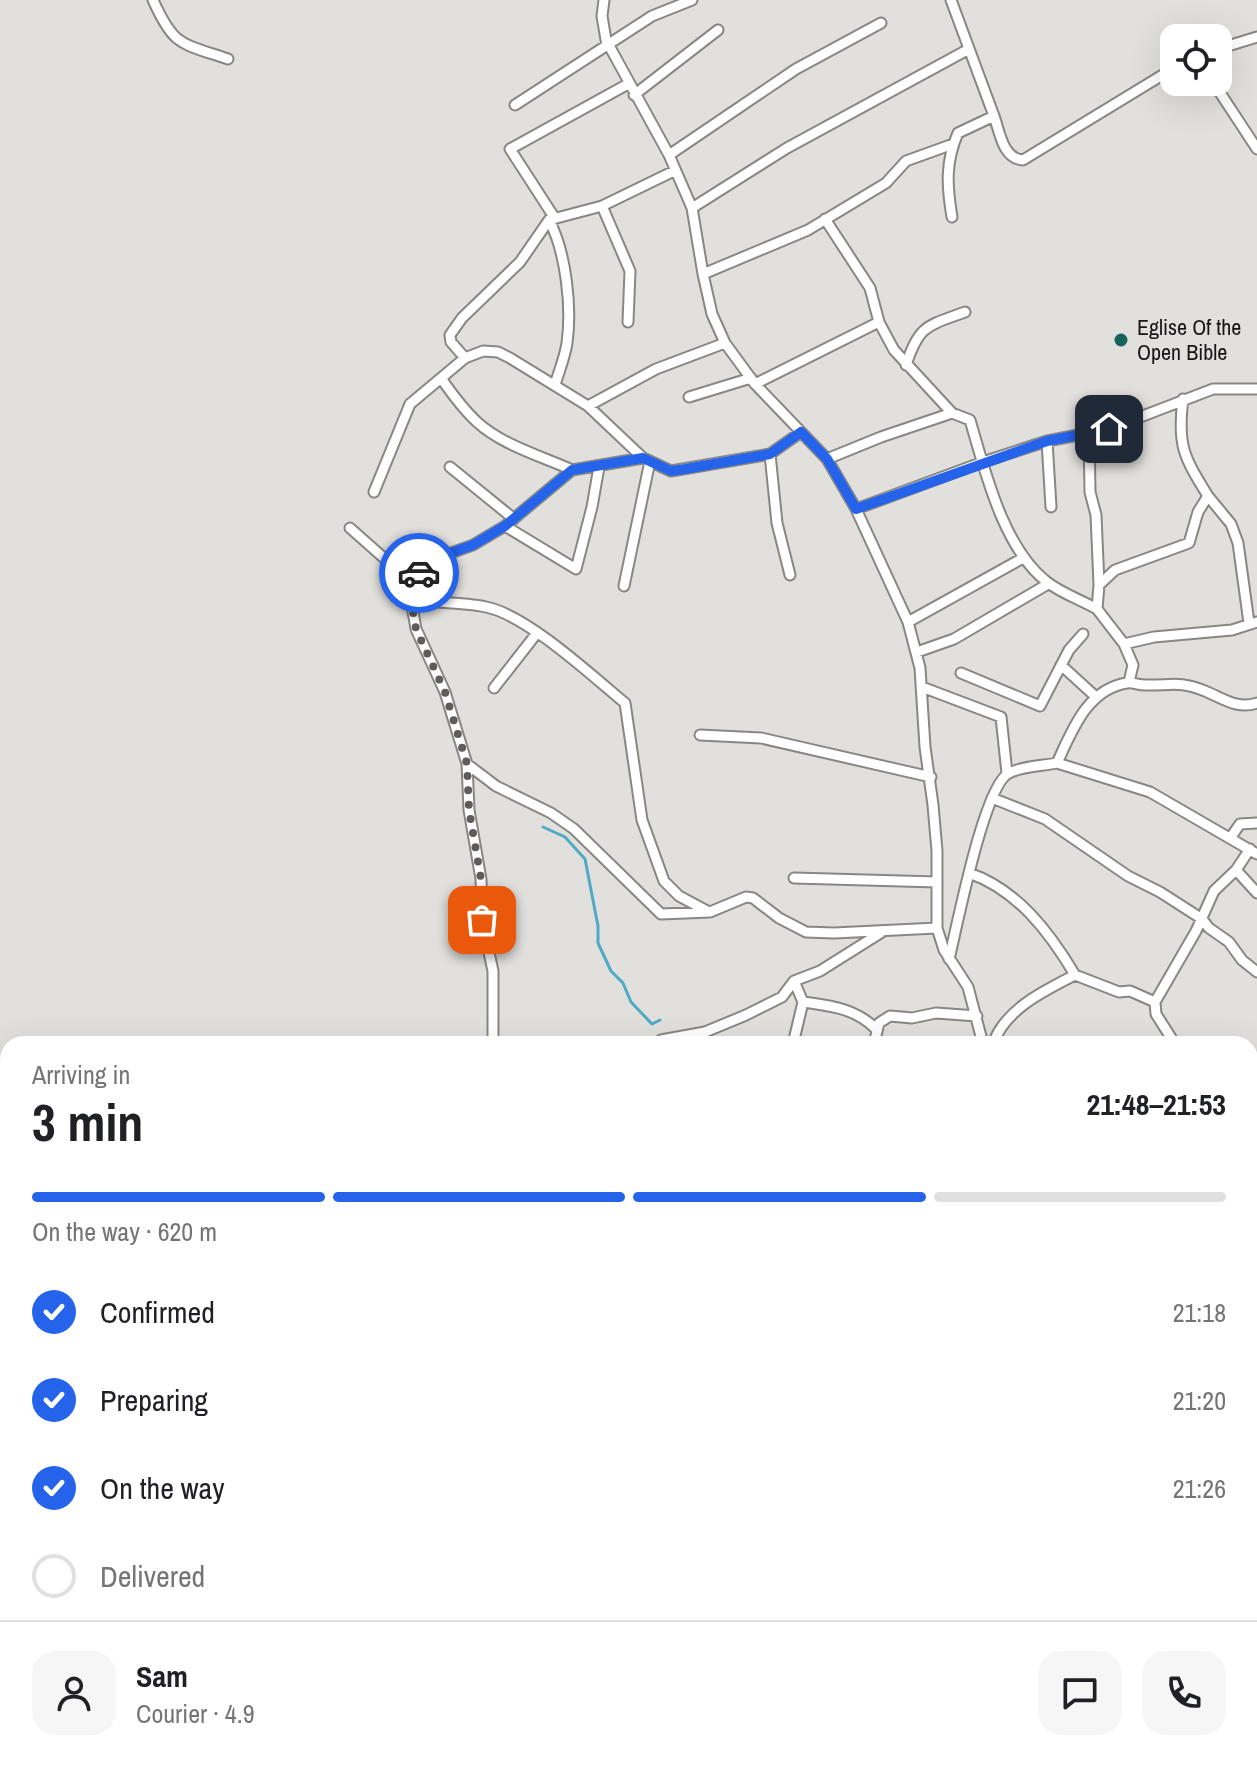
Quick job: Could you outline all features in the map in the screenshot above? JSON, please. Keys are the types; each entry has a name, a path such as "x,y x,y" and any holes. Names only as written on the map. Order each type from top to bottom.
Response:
{"street":[{"path":"153,0 171,35 186,45 228,59"},
{"path":"604,0 602,16 608,45 669,155 692,208 712,314 725,343 753,381 827,459 856,509 908,622 917,652 925,747 931,777 937,928 949,959 968,987 981,1036"},
{"path":"515,105 652,16 692,0"},
{"path":"951,0 1008,154 1016,160 1023,160 1160,77"},
{"path":"669,155 796,69 881,23"},
{"path":"634,95 718,30"},
{"path":"1232,45 1257,37"},
{"path":"692,208 787,148 969,49"},
{"path":"555,385 567,343 563,254 552,219 510,149 628,84"},
{"path":"1222,96 1257,149"},
{"path":"952,217 947,173 953,144 958,133 994,116"},
{"path":"703,274 808,230 886,183 906,161 953,144"},
{"path":"465,358 451,342 450,335 462,318 520,262 552,219 602,206 674,171"},
{"path":"602,206 630,271 628,322"},
{"path":"825,219 870,288 879,322 894,350 952,413 970,420 998,507 1023,558 1048,584 1097,609 1124,644 1133,665 1129,682"},
{"path":"906,365 912,346 928,325 965,312"},
{"path":"689,397 753,381 879,322"},
{"path":"588,406 656,369 725,343"},
{"path":"374,492 410,404 465,358 483,351 498,352 588,406 646,459 671,471 770,454 801,432"},
{"path":"441,378 458,403 478,424 504,440 572,470 646,459"},
{"path":"856,509 1047,441 1146,416 1213,389 1257,389"},
{"path":"1124,644 1154,637 1232,630 1253,622 1238,543 1231,524 1208,496 1182,450 1180,422 1183,399"},
{"path":"827,459 952,413"},
{"path":"1089,432 1090,492 1096,515 1097,609"},
{"path":"1047,441 1051,507"},
{"path":"770,454 777,523 790,575"},
{"path":"624,586 646,459"},
{"path":"450,467 510,522 576,569 599,467"},
{"path":"493,1036 493,971 482,920 481,879 469,810 467,764 445,692 416,629 411,582 434,559 473,545 510,522 572,470"},
{"path":"1099,585 1115,570 1189,543 1198,512 1208,496"},
{"path":"350,528 411,582"},
{"path":"908,622 1023,558"},
{"path":"917,652 954,639 1048,584"},
{"path":"411,600 488,607 507,614 537,633 625,703 642,820 664,881 679,896 710,912"},
{"path":"494,688 537,633"},
{"path":"961,673 1040,706 1069,650 1083,634"},
{"path":"1061,665 1096,697"},
{"path":"1057,763 1072,731 1096,697 1129,682 1145,685 1183,684 1234,704 1257,703"},
{"path":"922,687 1001,717 1007,773"},
{"path":"700,735 761,738 931,777"},
{"path":"949,959 980,829 996,786 1007,773 1057,763 1150,792 1253,852 1214,891 1202,919 1155,1002 1156,1014 1170,1036"},
{"path":"467,764 496,786 551,813 574,829 661,914 710,912 746,897 753,898 779,918 806,932 937,928"},
{"path":"992,798 1045,819 1128,876 1202,919 1257,972"},
{"path":"1231,837 1240,824 1257,823"},
{"path":"1236,870 1257,893"},
{"path":"969,873 998,887 1030,913 1059,948 1075,975 1119,992 1130,991 1155,1002"},
{"path":"794,878 937,882"},
{"path":"683,1036 705,1032 782,997 794,981 820,971 883,931"},
{"path":"995,1036 1011,1015 1075,975"},
{"path":"794,981 803,1002 795,1036"},
{"path":"803,1002 851,1011 864,1017 876,1029"},
{"path":"875,1036 879,1023 890,1016 912,1018 936,1013 977,1016"}],"waterway":[{"path":"543,827 565,837 585,859 598,926 598,943 611,971 623,983 631,1002 652,1024 660,1020"}],"way so far":[{"path":"419,573 411,582 416,629 445,692 467,764 469,810 481,879 482,920"}],"place":[{"name":"Eglise Of the Open Bible","path":"1121,340"}],"route":[{"path":"419,573 434,559 473,545 505,526 572,470 643,458 671,471 685,469 770,454 801,432 827,459 856,509 1047,441 1109,429"}]}
